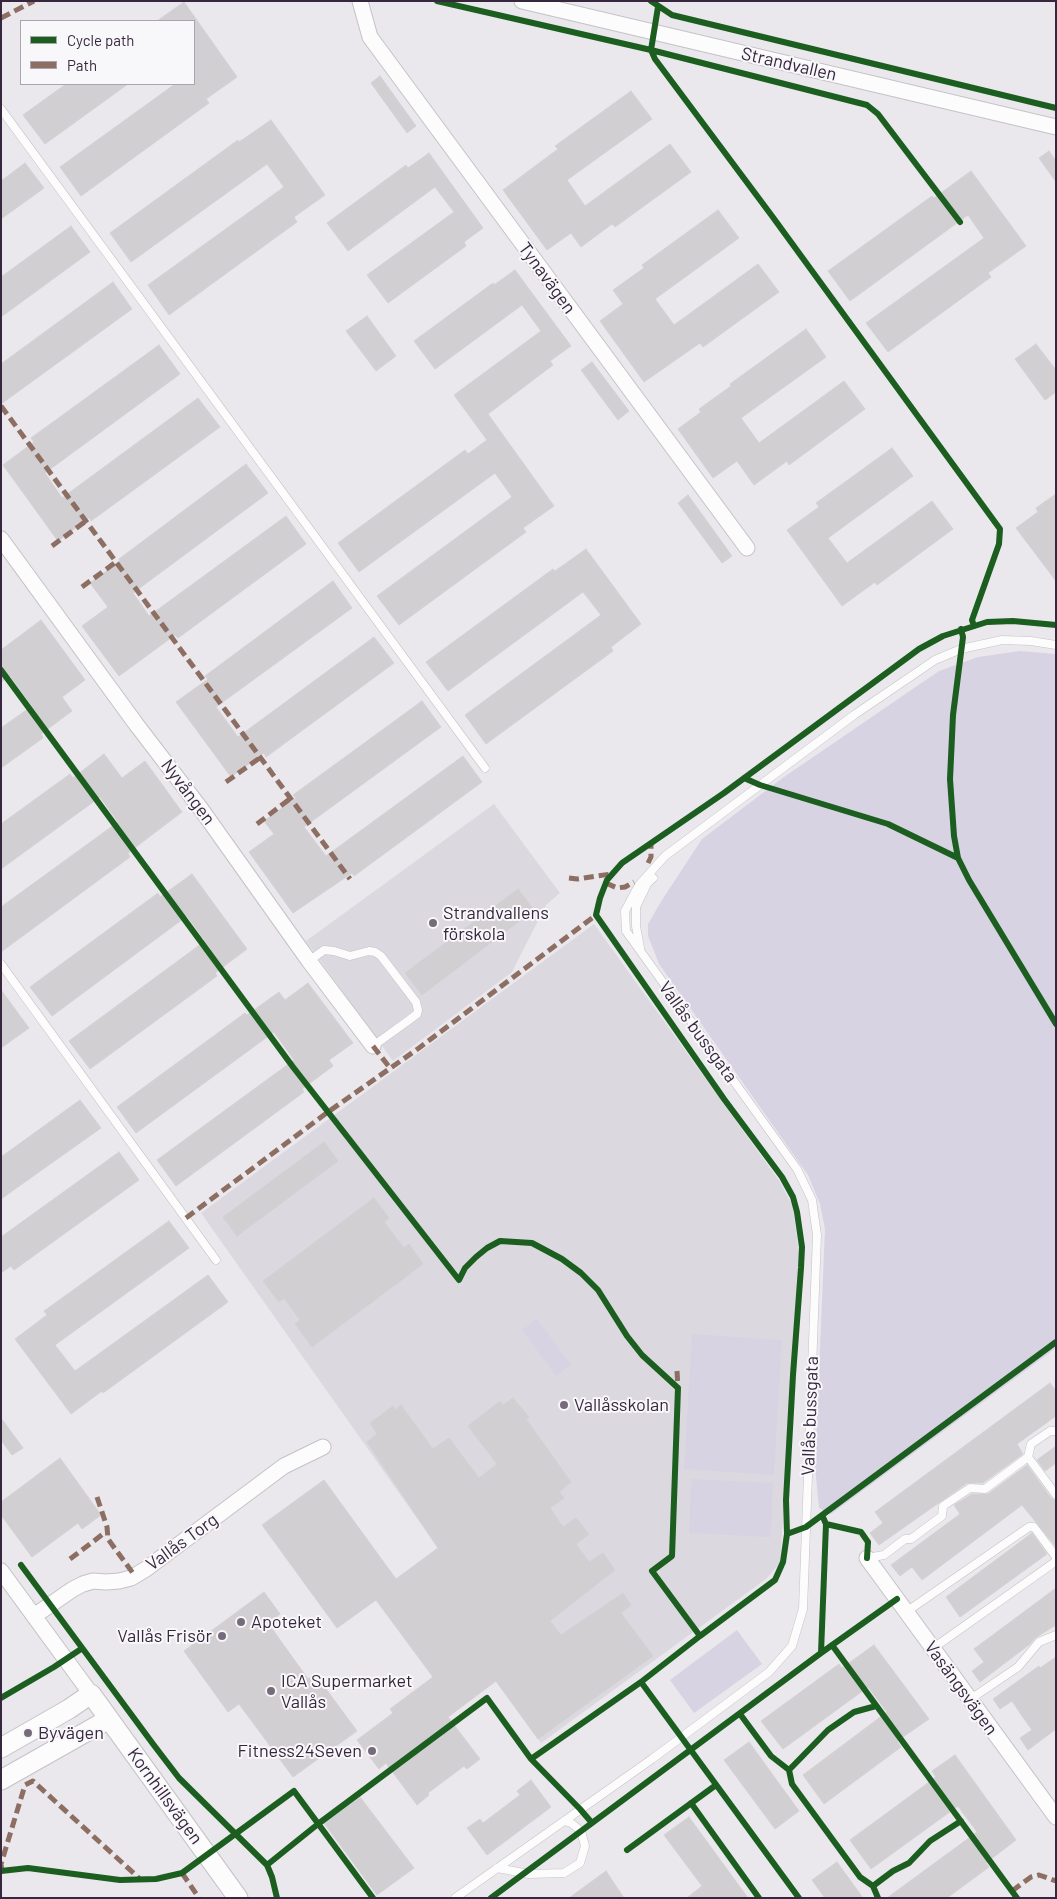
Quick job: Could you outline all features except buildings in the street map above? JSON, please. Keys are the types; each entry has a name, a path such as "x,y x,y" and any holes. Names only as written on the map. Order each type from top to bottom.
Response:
{"street":[{"name":"Tynavägen","path":"360,1 370,37 747,548"},
{"name":"Strandvallen","path":"522,1 1056,127"},
{"name":"Nyvången","path":"1,540 136,724 202,809 309,961 373,1046"},
{"name":"Vallås Torg","path":"34,1616 83,1584 93,1581 119,1581 131,1578 284,1466 323,1447"},
{"name":"Vasängsvägen","path":"867,1558 1056,1817"},
{"path":"1,1571 91,1694 69,1709 1,1748"},
{"name":"Kornhillsvägen","path":"91,1694 238,1898"},
{"path":"1,1780 109,1719"}],"lane":[{"path":"1,109 485,768"},
{"name":"Vallås bussgata","path":"455,1898 652,1759 769,1672 792,1646 803,1609 817,1235 812,1200 797,1169 640,950 636,926 636,908 647,884 701,828 854,716 935,660 950,652 1002,640 1031,641 1056,645"},
{"path":"309,961 324,950 350,956 369,950 375,952 381,956 416,1002 418,1010 416,1014 373,1046"},
{"path":"1,964 216,1260"},
{"path":"867,1558 884,1555 905,1539 911,1540 942,1516 943,1506 970,1488 985,1489 1028,1457 1031,1444 1050,1431 1056,1431"},
{"path":"1028,1457 1056,1495"},
{"path":"906,1612 1029,1527 1036,1526 1056,1558 1055,1562 932,1648"},
{"path":"970,1700 1018,1666 1039,1642 1056,1635"},
{"path":"497,1868 529,1874 564,1873 580,1863 585,1846 581,1830 571,1823 564,1821"}],"shaded area":[{"path":"1020,651 1056,654 1056,1348 831,1514 819,1508 815,1466 825,1229 820,1204 808,1175 659,964 648,936 648,924 702,839 784,777 939,671 978,657"},
{"name":"Strandvallens förskola","path":"494,804 560,893 546,905 512,972 393,1061 306,941"},
{"name":"Vallåsskolan","path":"594,924 780,1182 793,1207 800,1262 780,1563 766,1579 541,1743 412,1567 438,1548 201,1213"},
{"path":"537,1319 571,1365 556,1376 522,1330"},
{"path":"692,1334 782,1340 774,1475 684,1469"},
{"path":"691,1479 773,1483 771,1537 689,1533"},
{"path":"737,1630 762,1664 694,1713 670,1680"}],"marked path":[{"path":"1,18 34,1"},
{"path":"1,406 350,879"},
{"path":"52,546 86,521"},
{"path":"82,587 116,562"},
{"path":"226,782 261,757"},
{"path":"257,824 291,798"},
{"path":"648,863 651,857 651,844"},
{"path":"569,878 577,879 611,874"},
{"path":"606,883 617,888 625,887 634,882"},
{"path":"186,1218 328,1112 419,1048 596,915"},
{"path":"373,1046 390,1068"},
{"path":"677,1371 678,1388"},
{"path":"97,1497 107,1527 108,1539 135,1576"},
{"path":"70,1559 107,1531"},
{"path":"2,1871 1,1864 25,1785 33,1781 140,1879"},
{"path":"182,1873 199,1898"},
{"path":"1012,1891 1031,1877 1039,1875 1056,1881"}],"cycle path":[{"path":"437,1 651,50 867,105 878,114 960,222"},
{"path":"651,1 672,15 1056,108"},
{"path":"658,7 651,50 655,59 1000,529 999,544 972,620 974,626"},
{"path":"700,1636 775,1580 783,1562 787,1534 786,1500 802,1247 793,1197 782,1177 724,1099 596,915 600,898 607,880 622,863 724,793 919,649 943,636 987,622 1013,621 1056,625"},
{"path":"961,629 963,637 953,715 950,779 954,836 958,858 969,880 1056,1024"},
{"path":"1,670 293,1067 459,1280 465,1268 476,1257 500,1241 532,1243 562,1259 581,1273 598,1290 627,1336 642,1355 678,1388 672,1556 652,1571 700,1636 641,1682 799,1898"},
{"path":"744,778 760,785 888,824 958,858"},
{"path":"787,1534 806,1527 1056,1342"},
{"path":"821,1653 826,1524 822,1515"},
{"path":"826,1524 861,1532 868,1542 867,1558"},
{"path":"21,1565 179,1778 267,1865 277,1898"},
{"path":"491,1898 821,1653 897,1599"},
{"path":"832,1645 1017,1898"},
{"path":"1,1698 81,1649"},
{"path":"267,1865 318,1824 487,1698 531,1759 641,1682"},
{"path":"789,1770 828,1730 854,1712 876,1706"},
{"path":"740,1714 771,1756 789,1770 792,1784 860,1877 873,1886 878,1898"},
{"path":"531,1759 592,1823"},
{"path":"627,1850 716,1785"},
{"path":"1,1871 28,1868 120,1880 156,1879 182,1873 294,1791 373,1898"},
{"path":"691,1803 759,1898"},
{"path":"873,1886 893,1871 909,1863 930,1841 961,1821"}],"place":[{"name":"Strandvallens förskola","path":"433,923"},
{"name":"Vallåsskolan","path":"564,1405"},
{"name":"Apoteket","path":"241,1622"},
{"name":"Vallås Frisör","path":"222,1636"},
{"name":"ICA Supermarket Vallås","path":"271,1691"},
{"name":"Byvägen","path":"28,1733"},
{"name":"Fitness24Seven","path":"372,1751"}]}
